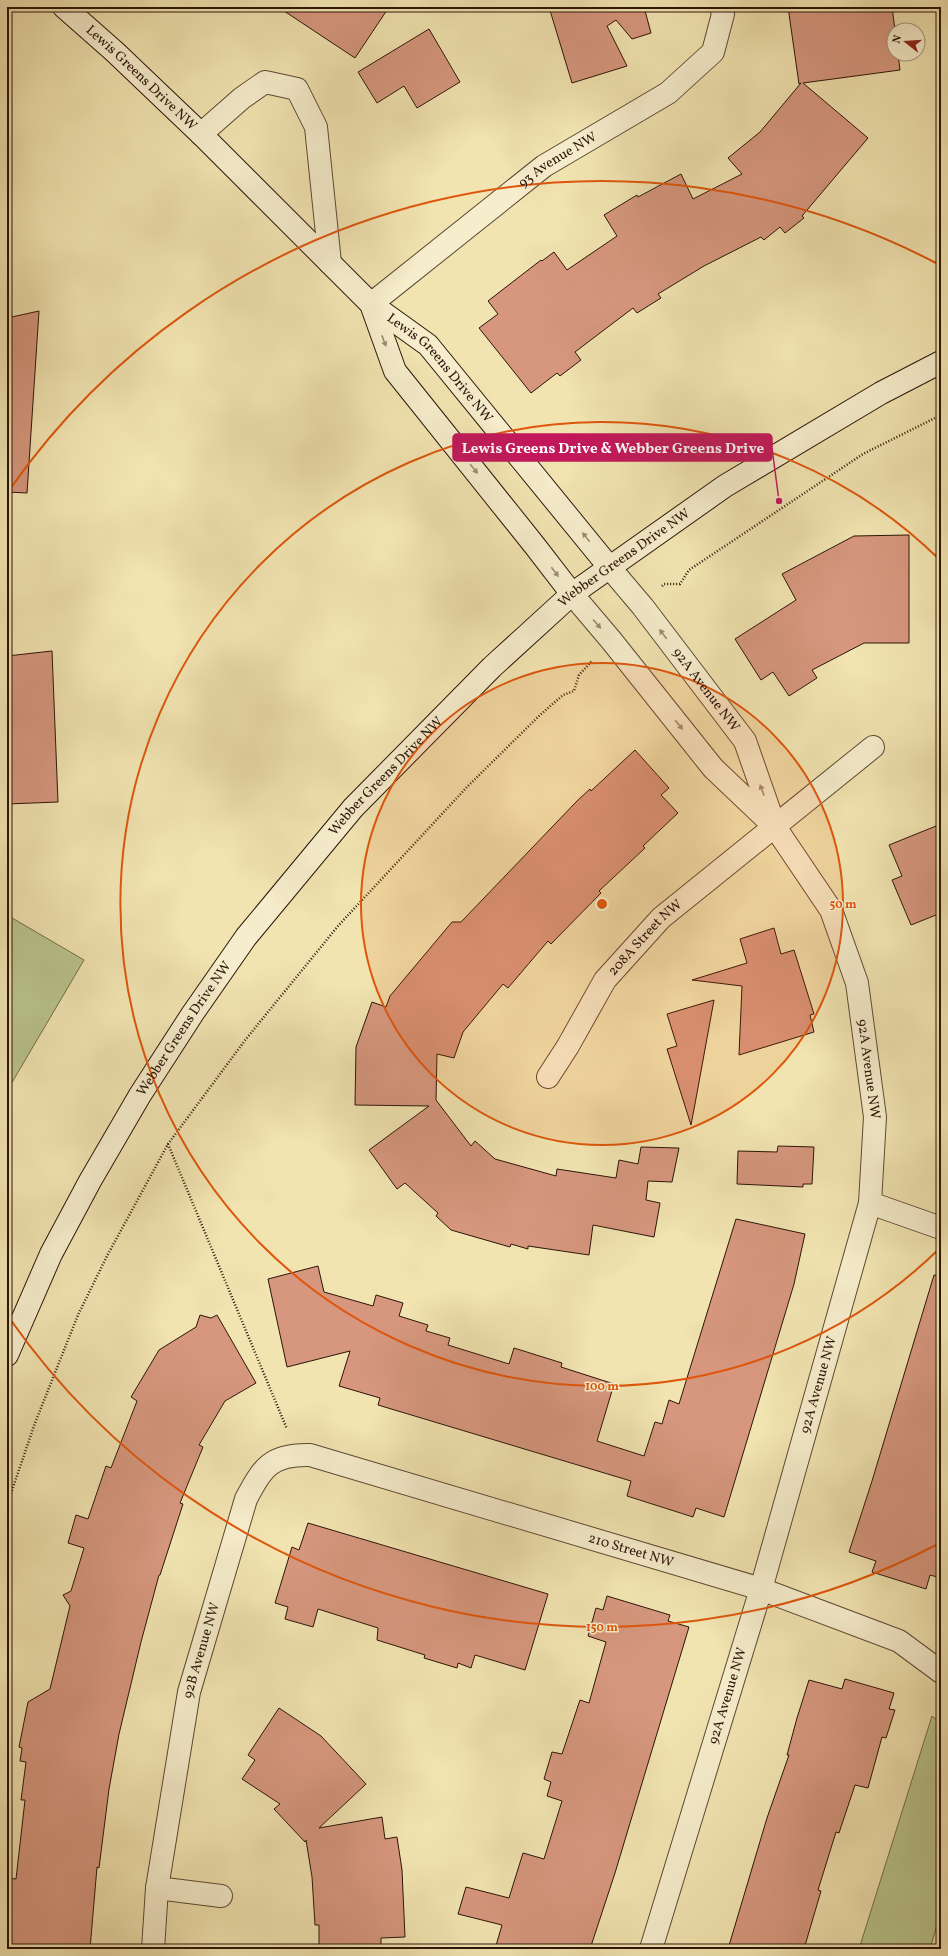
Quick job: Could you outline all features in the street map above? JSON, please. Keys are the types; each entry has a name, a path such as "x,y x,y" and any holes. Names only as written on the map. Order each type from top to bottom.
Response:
{"street":[{"name":"Lewis Greens Drive NW","path":"64,7 115,52 201,134 371,304 428,345 610,568"},
{"name":"93 Avenue NW","path":"371,304 544,166 668,93 713,52 723,14 721,7"},
{"name":"Lewis Greens Drive NW","path":"201,134 242,98 265,82 298,89 316,127 330,264"},
{"name":"Lewis Greens Drive NW","path":"371,304 395,371 536,546 572,594"},
{"name":"Webber Greens Drive NW","path":"7,1355 51,1254 90,1181 148,1083 193,1013 246,937 353,808 492,667 572,594 725,486 882,393 941,362"},
{"name":"92A Avenue NW","path":"610,568 643,607 745,741 775,827"},
{"name":"92A Avenue NW","path":"572,594 611,640 713,768 775,827 831,910 857,983 876,1117 870,1204 761,1589 651,1949"},
{"path":"775,827 873,747"},
{"name":"208A Street NW","path":"548,1077 568,1046 605,980 661,918 775,827"},
{"path":"870,1204 941,1228"},
{"name":"210 Street NW","path":"304,1455 761,1589 900,1641 941,1672"},
{"name":"92B Avenue NW","path":"153,1949 157,1888 189,1692 246,1499 259,1474 279,1458 304,1455"},
{"path":"157,1888 221,1896"}],"path":[{"path":"664,584 680,584 689,570 863,454 941,415"},
{"path":"7,1505 34,1423 78,1315 107,1256 168,1144 246,1039 338,926 484,771 551,705 563,695 574,691 579,675"},
{"path":"168,1144 304,1455"}],"green space":[{"path":"7,915 84,960 7,1091"},
{"path":"932,1716 941,1723 941,1911 930,1949 859,1949"}],"building":[{"path":"278,7 389,7 355,58"},
{"path":"549,7 644,7 651,33 632,39 616,20 607,26 627,66 572,83"},
{"path":"788,7 892,7 894,22 886,22 886,62 899,62 900,70 803,83 868,138 802,216 804,218 785,233 780,227 764,240 761,237 704,266 658,294 661,298 637,313 633,308 575,352 581,360 560,376 557,373 531,393 479,328 498,314 488,301 541,260 542,261 554,252 567,270 617,236 604,215 637,195 638,197 681,174 693,199 742,174 728,158 760,132 801,83 799,84"},
{"path":"429,29 460,82 417,108 404,86 377,103 358,72"},
{"path":"39,311 27,493 7,492 7,318"},
{"path":"909,535 909,643 864,643 812,670 817,678 789,696 773,672 761,680 735,639 796,600 782,574 854,536"},
{"path":"52,651 58,802 7,804 7,656"},
{"path":"635,750 669,788 661,795 678,813 643,846 645,848 599,891 601,893 551,944 548,941 508,988 503,984 463,1032 454,1058 437,1054 436,1100 471,1146 475,1141 495,1159 556,1176 557,1169 616,1178 619,1160 638,1164 641,1147 679,1148 672,1182 648,1181 646,1200 660,1203 654,1237 593,1225 589,1255 528,1246 528,1249 511,1244 510,1247 451,1230 436,1216 438,1213 405,1183 397,1189 369,1150 429,1106 355,1105 356,1047 372,1002 386,1007 390,996 452,922 461,922 577,801 590,789 591,791"},
{"path":"941,824 941,913 911,925 892,880 902,876 889,845"},
{"path":"774,928 781,954 794,950 814,1014 810,1015 814,1032 739,1055 742,986 692,980 747,963 740,939"},
{"path":"714,1000 691,1125 667,1049 677,1046 667,1014"},
{"path":"778,1146 814,1147 812,1184 803,1184 803,1187 737,1184 738,1151 777,1152"},
{"path":"736,1219 805,1234 794,1284 724,1517 696,1508 693,1517 627,1496 631,1481 378,1405 380,1398 339,1386 350,1351 287,1367 268,1279 318,1266 324,1292 373,1306 376,1295 403,1303 399,1316 428,1325 426,1331 450,1338 448,1345 509,1364 514,1348 562,1363 561,1367 614,1384 597,1441 644,1456 655,1422 662,1424 669,1400 679,1404"},
{"path":"934,1275 941,1276 941,1578 930,1575 926,1589 872,1572 876,1561 849,1552"},
{"path":"200,1315 211,1318 217,1315 256,1383 225,1401 199,1445 203,1447 180,1503 183,1504 159,1575 119,1734 109,1789 99,1868 97,1867 90,1949 7,1949 7,1878 16,1879 25,1800 21,1800 26,1762 20,1761 22,1748 19,1747 28,1702 50,1689 70,1606 63,1595 71,1591 84,1548 68,1543 76,1515 88,1519 106,1466 111,1468 137,1401 131,1397 159,1350 196,1327"},
{"path":"308,1523 548,1594 525,1670 475,1655 471,1668 458,1663 457,1668 424,1658 425,1655 377,1640 378,1628 318,1609 313,1627 285,1619 288,1607 275,1603 292,1547 299,1550"},
{"path":"607,1596 670,1615 668,1621 689,1627 615,1873 590,1949 495,1949 502,1925 458,1914 466,1887 509,1898 523,1853 544,1859 562,1801 547,1796 551,1782 544,1779 552,1752 562,1754 580,1700 589,1703 606,1642 588,1636 596,1608 603,1610"},
{"path":"845,1679 894,1693 889,1709 895,1710 886,1738 882,1737 868,1788 855,1785 839,1833 836,1832 818,1890 821,1891 804,1949 728,1949 767,1818 789,1755 787,1755 809,1680 842,1689"},
{"path":"279,1708 321,1736 366,1784 319,1828 382,1817 385,1839 397,1837 402,1870 405,1937 381,1938 381,1949 319,1949 319,1925 315,1925 312,1877 306,1840 305,1842 274,1809 280,1804 242,1779 255,1760 248,1755"}],"place":[{"name":"Lewis Greens Drive & Webber Greens Drive","path":"779,501"}]}
